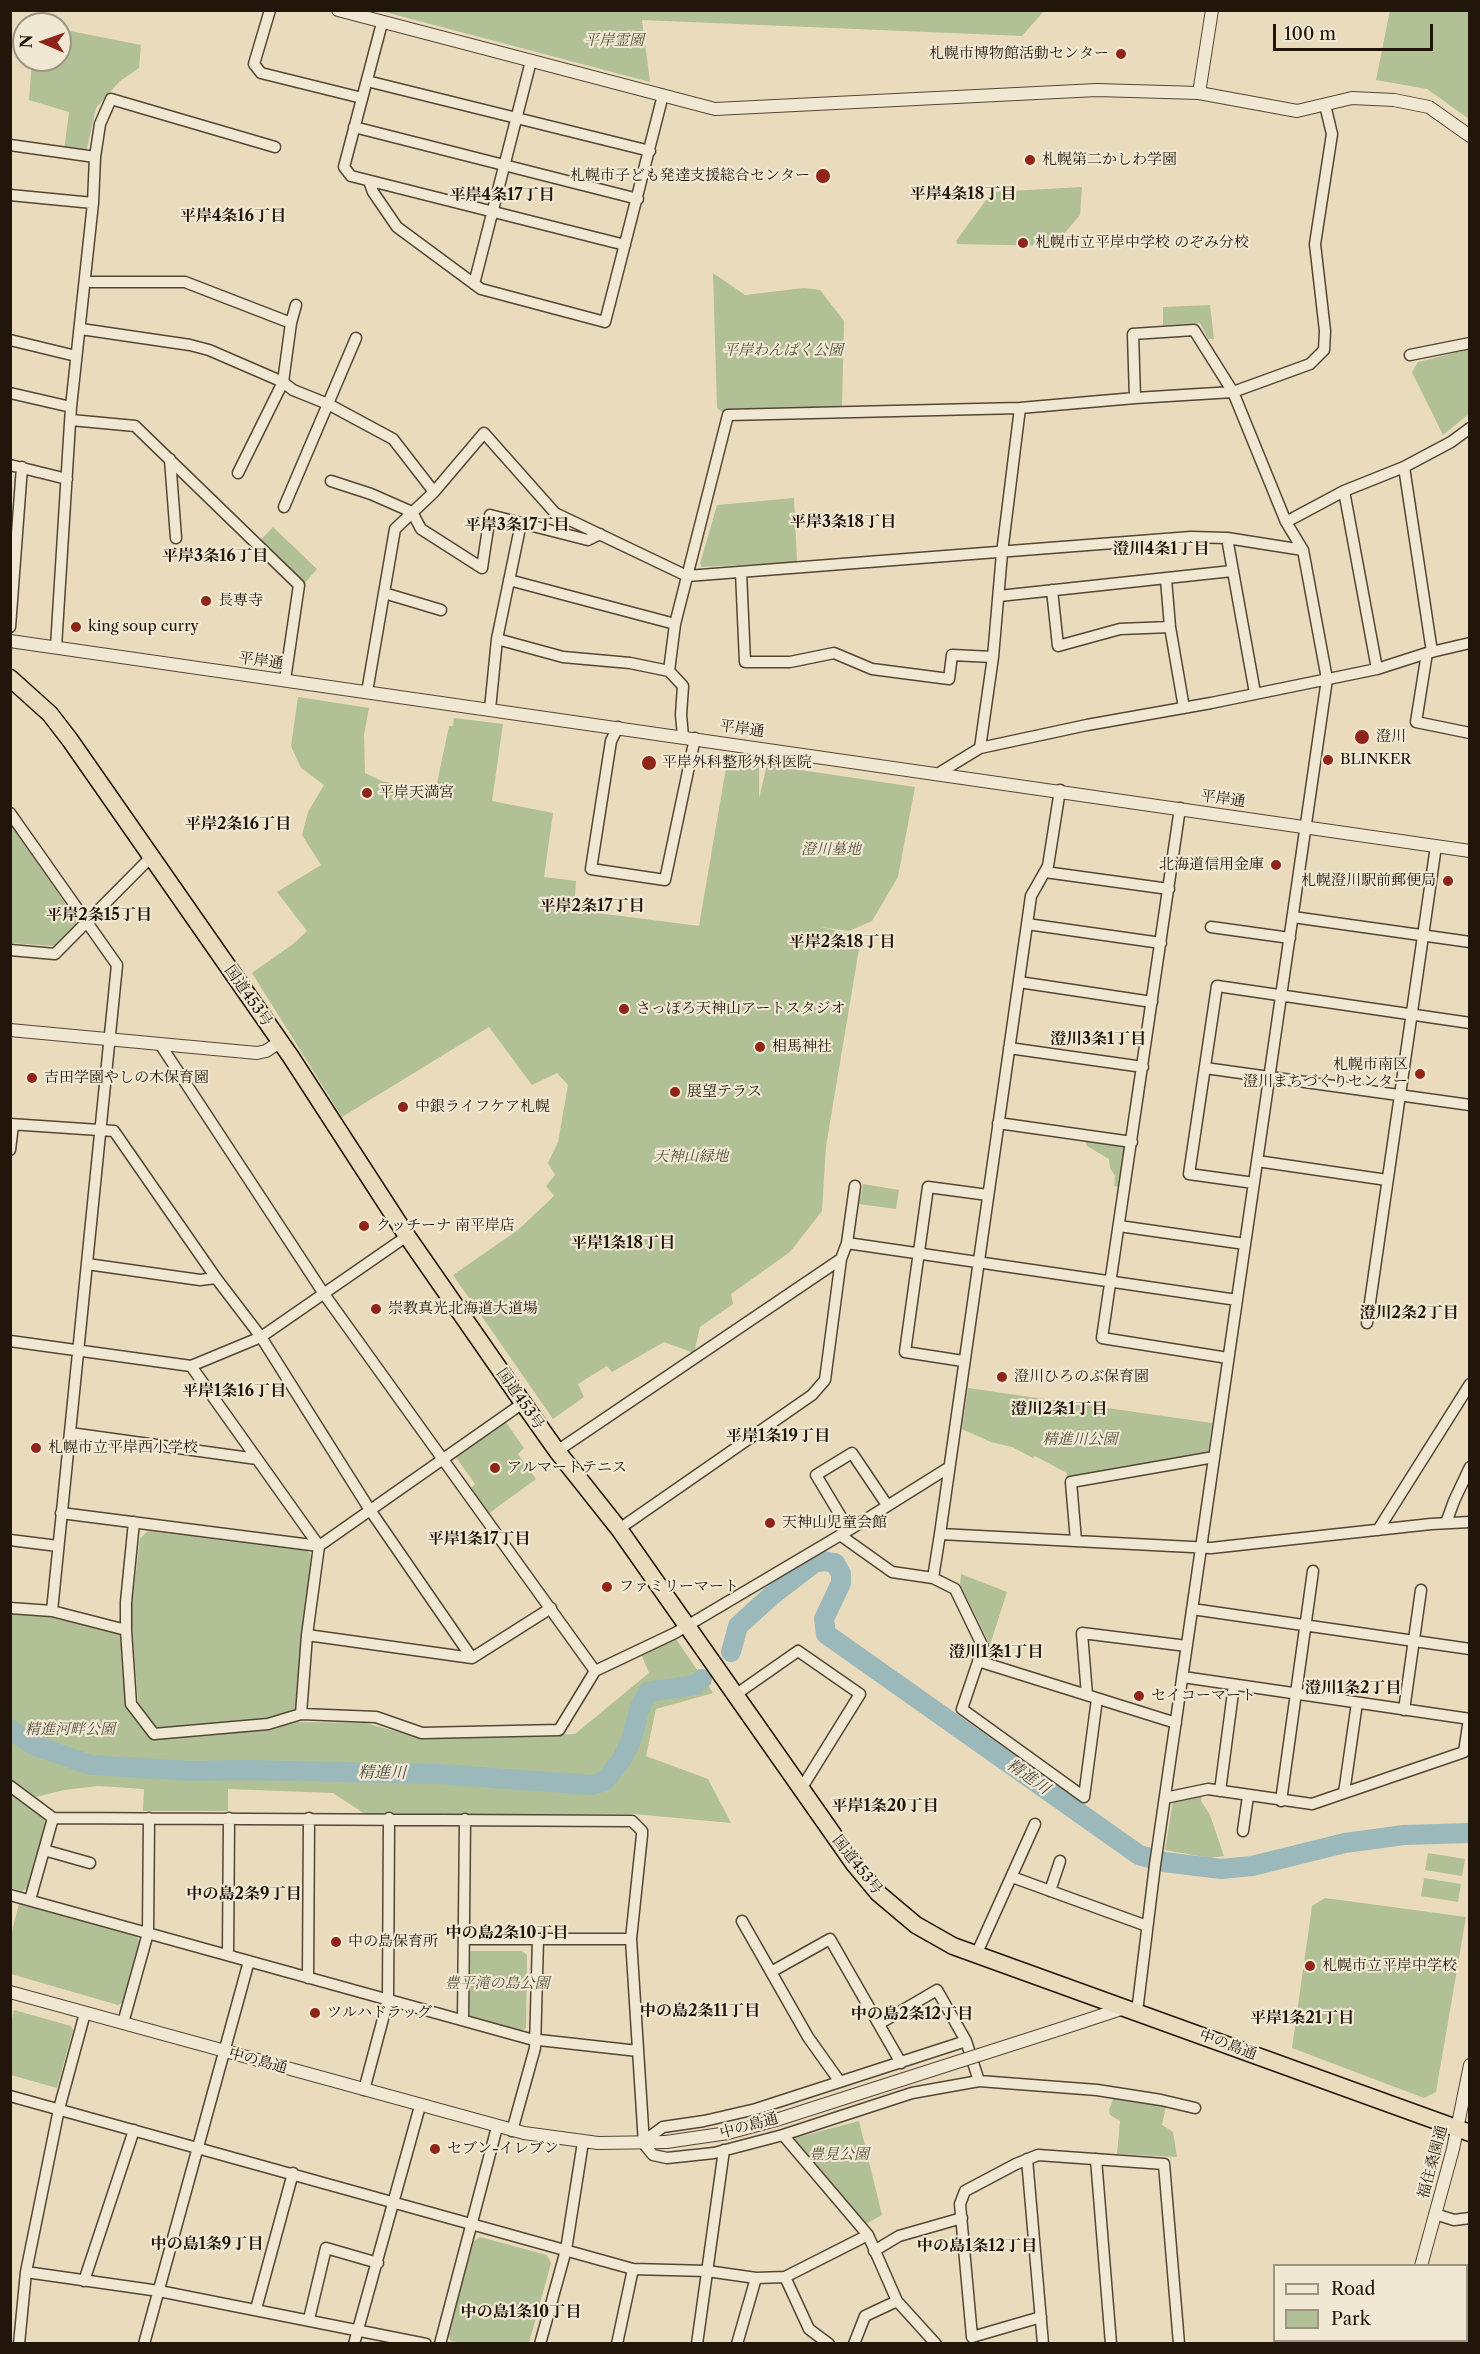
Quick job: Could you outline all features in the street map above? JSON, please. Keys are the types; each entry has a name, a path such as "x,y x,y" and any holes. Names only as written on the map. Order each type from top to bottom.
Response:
{"highway":[{"name":"国道453号","path":"10,678 36,700 62,729 280,1042 407,1236 523,1403 557,1451 619,1529 860,1873 888,1903 925,1931 976,1954 1130,2010"},
{"name":"中の島通","path":"1130,2010 1464,2131"}],"street":[{"path":"270,10 254,64 261,73 362,98"},
{"path":"338,10 715,109 1097,90 1199,93 1297,111 1352,98 1394,100 1429,107 1470,136"},
{"path":"1199,93 1212,10"},
{"path":"382,22 344,167 351,176 625,245"},
{"path":"474,284 531,61"},
{"path":"367,81 650,151"},
{"path":"369,181 373,192 397,227 481,290 605,322 663,95"},
{"path":"56,647 71,407 86,282 93,203 94,157 100,124 111,99 275,147"},
{"path":"669,671 675,624 728,415 1020,408 1233,392 1310,364 1324,350 1325,331 1315,244 1332,134 1325,105"},
{"path":"354,127 638,199"},
{"path":"10,145 94,157"},
{"path":"10,195 93,203"},
{"path":"86,282 185,282 291,323"},
{"path":"238,473 283,381 296,304"},
{"path":"81,329 190,345 209,350 283,381 293,390 328,404 393,439 434,492"},
{"path":"1130,2010 1147,1926 1327,679 1303,550 1286,522 1233,392 1194,330 1132,334 1135,398"},
{"path":"284,507 356,338"},
{"path":"10,340 76,356"},
{"path":"1410,355 1470,343"},
{"path":"10,393 71,407"},
{"path":"980,748 993,657 1002,553 1020,408"},
{"path":"70,420 135,426 298,585 285,680"},
{"path":"1286,522 1344,491 1404,467 1451,442 1470,428"},
{"path":"367,692 395,529 434,492 483,433 555,513 687,576 1191,537 1227,538 1303,550"},
{"path":"170,459 176,538"},
{"path":"10,627 16,466 67,479"},
{"path":"1404,467 1429,652 1416,722 1470,733"},
{"path":"331,481 371,494 412,512 421,529 482,568 490,515 588,540 600,534"},
{"path":"1344,491 1377,669"},
{"path":"490,709 497,639 521,524"},
{"path":"1227,538 1255,693"},
{"path":"741,572 745,662 790,662 834,653 872,669 949,679 952,655 993,657"},
{"path":"999,596 1232,572"},
{"path":"509,579 675,624"},
{"path":"1166,579 1170,627 1184,708"},
{"path":"1052,590 1058,646 1120,629 1170,627"},
{"path":"384,592 441,610"},
{"path":"497,639 563,657 630,663 669,671 683,686 681,715 689,737 665,880 591,869 611,741 618,727"},
{"name":"平岸通","path":"10,640 1470,850"},
{"path":"939,773 980,748 1377,669 1429,652 1470,643"},
{"path":"933,1578 1031,896 1048,866 1060,790"},
{"path":"1180,808 1102,1338 1228,1358"},
{"path":"10,813 117,965 52,1611"},
{"path":"1366,1323 1436,846"},
{"path":"10,950 55,954 151,857"},
{"path":"1045,872 1169,890"},
{"path":"1293,917 1470,942"},
{"path":"1028,924 1161,943"},
{"path":"1211,927 1290,938"},
{"path":"1019,982 1152,1002"},
{"path":"1254,1183 1188,1174 1217,986 1470,1023"},
{"path":"10,1030 257,1053 266,1051 280,1042"},
{"path":"160,1044 324,1294 596,1671"},
{"path":"1009,1048 1143,1067"},
{"path":"1205,1068 1470,1105"},
{"path":"998,1123 1132,1142"},
{"path":"10,1150 12,1124 100,1132 114,1131 216,1278 261,1337 370,1510 472,1658"},
{"path":"1257,1161 1387,1180"},
{"path":"619,1529 812,1395 825,1380 841,1259 847,1243 855,1186"},
{"path":"963,1361 905,1352 928,1187 988,1195"},
{"path":"1119,1226 1245,1244"},
{"path":"10,1341 191,1366 261,1337 407,1236"},
{"path":"847,1243 1237,1300"},
{"path":"557,1451 841,1259"},
{"path":"87,1264 200,1280 216,1278"},
{"path":"191,1366 319,1546 307,1635 301,1714"},
{"path":"1378,1530 1470,1384"},
{"path":"61,1513 319,1546 523,1403"},
{"path":"70,1433 257,1459"},
{"path":"888,1505 852,1453 816,1475 845,1532 892,1572 933,1578 955,1589 982,1647 962,1709 1084,1797 1092,1697 1082,1634 1187,1646"},
{"path":"1076,1541 1071,1482 1214,1457"},
{"path":"1446,1523 1470,1467"},
{"path":"134,1522 126,1602 131,1704 154,1734 268,1724 301,1714 376,1717 422,1732 559,1730 596,1671 686,1625 845,1532 948,1468"},
{"path":"940,1534 1211,1548 1470,1522"},
{"path":"10,1540 58,1546"},
{"path":"1281,1801 1313,1571"},
{"path":"1404,1710 1421,1590"},
{"path":"10,1608 52,1611 126,1630"},
{"path":"307,1635 472,1658 551,1608"},
{"path":"1192,1609 1470,1649"},
{"path":"735,1695 798,1651 860,1695 801,1789"},
{"path":"978,1661 1176,1723"},
{"path":"1165,1797 1197,1790 1220,1791 1312,1804 1464,1752 1469,1719 1183,1677"},
{"path":"1220,1791 1234,1685"},
{"path":"1344,1793 1357,1703"},
{"path":"10,1786 53,1818 632,1821 642,1831 631,1940 644,2144 653,2155 667,2158 724,2150 783,2135 912,2093 979,2081 1097,2090 1195,2108"},
{"path":"1243,1831 1248,1796"},
{"path":"30,1900 53,1818"},
{"path":"123,2024 148,1933 149,1818"},
{"path":"228,1955 229,1818"},
{"path":"308,1978 309,1818"},
{"path":"364,2090 388,2000 389,1818"},
{"path":"463,2020 465,1819"},
{"path":"976,1954 1035,1824"},
{"path":"44,1850 90,1863"},
{"path":"1050,1891 1060,1861"},
{"path":"1012,1877 1147,1926"},
{"path":"10,1895 536,2040 638,2051"},
{"path":"742,1921 808,2037 840,2082"},
{"path":"465,1939 631,1940"},
{"path":"512,2131 536,2040 538,1939"},
{"path":"771,1972 830,1939 901,2063"},
{"path":"144,2343 249,1961"},
{"path":"879,2024 937,1990 966,2041 979,2081"},
{"name":"中の島通","path":"10,1992 512,2131 583,2142 644,2144 728,2133 776,2120 1054,2031 1130,2010"},
{"path":"19,2343 26,2272 59,2109 85,2013"},
{"path":"644,2144 652,2134 663,2127 739,2113 966,2041"},
{"name":"福住桑園通","path":"1421,2264 1435,2214 1464,2131 1470,2065"},
{"path":"10,2096 633,2270 707,2271 756,2278 785,2277 868,2235"},
{"path":"354,2343 420,2106"},
{"path":"440,2343 497,2127"},
{"path":"84,2281 134,2130"},
{"path":"783,2135 868,2235 897,2301 936,2343"},
{"path":"540,2343 566,2250 583,2142"},
{"path":"697,2343 724,2150"},
{"path":"1041,2317 972,2337 960,2204 965,2191 1038,2155 1164,2164 1179,2343"},
{"path":"1027,2159 1043,2343"},
{"path":"1096,2159 1111,2343"},
{"path":"256,2309 292,2174"},
{"path":"1435,2214 1454,2220 1470,2218"},
{"path":"874,2251 899,2236 962,2218"},
{"path":"309,2319 326,2248 378,2263"},
{"path":"617,2343 633,2270"},
{"path":"26,2272 159,2291 426,2343"},
{"path":"785,2277 809,2329 829,2343"},
{"path":"737,2343 756,2278"},
{"path":"854,2343 865,2316 897,2301"}],"green space":[{"name":"平岸霊園","path":"1044,10 1022,36 642,20 650,82 381,11"},
{"path":"1390,10 1469,11 1469,119 1427,89 1376,80"},
{"path":"72,31 141,45 139,68 120,81 96,108 86,153 64,150 69,112 29,100 31,72 72,72"},
{"path":"1082,187 1080,215 1054,246 957,244 956,241 992,192"},
{"name":"平岸わんぱく公園","path":"713,273 745,295 804,288 820,290 844,321 842,407 722,412 717,408"},
{"path":"1210,305 1214,339 1208,339 1200,323 1163,325 1163,307"},
{"path":"1469,349 1469,414 1443,435 1412,372 1418,362"},
{"path":"794,498 797,562 702,567 700,564 717,505"},
{"path":"273,527 317,569 304,584 259,542"},
{"name":"天神山緑地","path":"298,697 369,708 364,735 365,773 382,781 435,793 449,726 453,726 454,718 503,724 492,801 553,813 544,877 576,881 574,910 699,926 728,756 759,761 759,798 767,765 915,787 898,877 872,921 849,931 821,927 861,937 826,1146 822,1211 790,1252 731,1294 733,1304 700,1327 694,1353 664,1342 612,1372 607,1366 578,1384 584,1397 553,1419 453,1275 518,1230 554,1196 546,1186 555,1175 548,1163 558,1142 568,1085 557,1073 532,1085 489,1027 342,1117 252,973 293,944 307,931 277,892 321,865 302,835 308,812 324,785 301,768 291,746"},
{"path":"11,825 76,919 76,924 54,946 11,943"},
{"path":"1085,1141 1126,1147 1120,1187 1114,1186 1115,1176 1110,1168 1109,1159 1087,1146"},
{"path":"863,1184 899,1190 896,1209 859,1204"},
{"name":"精進川公園","path":"968,1388 1212,1423 1208,1452 1066,1478 1067,1473 1035,1456 1033,1458 1012,1447 991,1442 962,1429"},
{"name":"アルマートテニス","path":"505,1421 524,1448 518,1454 536,1479 488,1514 471,1488 475,1484 455,1456"},
{"path":"148,1531 308,1551 311,1555 296,1708 293,1712 268,1719 154,1728 138,1702 131,1612 140,1538"},
{"path":"961,1574 1007,1592 990,1645 960,1584"},
{"name":"精進河畔公園","path":"10,1612 41,1615 120,1634 125,1706 151,1739 269,1730 298,1722 366,1723 419,1738 575,1734 649,1673 642,1656 676,1639 713,1693 656,1709 646,1756 708,1779 731,1823 634,1814 365,1814 333,1793 228,1789 228,1811 143,1811 144,1789 98,1786 64,1790 36,1797 11,1780"},
{"path":"11,1794 44,1818 45,1823 27,1889 22,1891 11,1888"},
{"path":"1202,1795 1201,1801 1210,1815 1224,1856 1210,1858 1165,1850 1173,1801"},
{"path":"1428,1853 1465,1859 1462,1876 1425,1870"},
{"path":"1424,1878 1461,1884 1458,1902 1421,1896"},
{"path":"1325,1898 1466,1917 1436,2092 1424,2098 1292,2048 1312,1906"},
{"path":"19,1904 137,1937 139,1941 122,2003 118,2005 11,1974 11,1935"},
{"name":"豊平滝の島公園","path":"471,1951 522,1951 527,1955 526,2028 521,2032 469,2019 467,2014 467,1954"},
{"path":"14,2010 71,2026 73,2030 57,2088 11,2075 11,2023"},
{"path":"1114,2097 1166,2106 1162,2125 1173,2132 1177,2157 1117,2154 1120,2121 1110,2115 1109,2110"},
{"name":"豊見公園","path":"859,2121 882,2215 866,2224 787,2140"},
{"path":"480,2237 547,2255 551,2263 529,2343 462,2343 451,2341 448,2336 474,2241"}],"waterway":[{"name":"精進川","path":"731,1652 738,1626 771,1596 814,1563 823,1561 835,1563 841,1574 841,1583 824,1619 826,1634 1139,1855 1164,1862 1221,1869 1252,1866 1345,1843 1404,1835 1470,1833"},
{"name":"精進川","path":"10,1729 33,1745 91,1765 191,1771 438,1774 592,1785 605,1781 622,1759 632,1738 640,1707 648,1692 695,1685 702,1679"},
{"name":"精進川","path":"10,1724 14,1731"}],"place":[{"name":"札幌市博物館活動センター","path":"1121,54"},
{"name":"札幌第二かしわ学園","path":"1030,160"},
{"name":"札幌市子ども発達支援総合センター","path":"823,176"},
{"name":"札幌市立平岸中学校 のぞみ分校","path":"1023,243"},
{"name":"長専寺","path":"206,601"},
{"name":"king soup curry","path":"76,627"},
{"name":"澄川","path":"1362,737"},
{"name":"BLINKER","path":"1328,760"},
{"name":"平岸外科整形外科医院","path":"649,763"},
{"name":"平岸天満宮","path":"367,793"},
{"name":"北海道信用金庫","path":"1276,865"},
{"name":"札幌澄川駅前郵便局","path":"1448,881"},
{"name":"さっぽろ天神山アートスタジオ","path":"624,1009"},
{"name":"相馬神社","path":"760,1047"},
{"name":"札幌市南区 澄川まちづくりセンター","path":"1420,1074"},
{"name":"吉田学園やしの木保育園","path":"32,1078"},
{"name":"展望テラス","path":"675,1092"},
{"name":"中銀ライフケア札幌","path":"403,1107"},
{"name":"クッチーナ 南平岸店","path":"364,1226"},
{"name":"崇教真光北海道大道場","path":"376,1309"},
{"name":"澄川ひろのぶ保育園","path":"1002,1377"},
{"name":"札幌市立平岸西小学校","path":"36,1448"},
{"name":"アルマートテニス","path":"495,1468"},
{"name":"天神山児童会館","path":"770,1523"},
{"name":"ファミリーマート","path":"607,1587"},
{"name":"セイコーマート","path":"1139,1696"},
{"name":"中の島保育所","path":"336,1942"},
{"name":"札幌市立平岸中学校","path":"1310,1966"},
{"name":"ツルハドラッグ","path":"315,2013"},
{"name":"セブン-イレブン","path":"435,2149"}],"district":[{"name":"平岸4条18丁目","path":"963,194"},
{"name":"平岸4条17丁目","path":"502,195"},
{"name":"平岸4条16丁目","path":"233,216"},
{"name":"平岸3条18丁目","path":"843,522"},
{"name":"平岸3条17丁目","path":"517,525"},
{"name":"澄川4条1丁目","path":"1161,549"},
{"name":"平岸3条16丁目","path":"215,556"},
{"name":"平岸2条16丁目","path":"238,824"},
{"name":"平岸2条17丁目","path":"592,906"},
{"name":"平岸2条15丁目","path":"99,915"},
{"name":"平岸2条18丁目","path":"842,942"},
{"name":"澄川3条1丁目","path":"1098,1039"},
{"name":"平岸1条18丁目","path":"623,1243"},
{"name":"澄川2条2丁目","path":"1409,1313"},
{"name":"平岸1条16丁目","path":"234,1391"},
{"name":"澄川2条1丁目","path":"1059,1409"},
{"name":"平岸1条19丁目","path":"778,1436"},
{"name":"平岸1条17丁目","path":"479,1539"},
{"name":"澄川1条1丁目","path":"996,1652"},
{"name":"澄川1条2丁目","path":"1353,1688"},
{"name":"平岸1条20丁目","path":"885,1806"},
{"name":"中の島2条9丁目","path":"244,1894"},
{"name":"中の島2条10丁目","path":"507,1933"},
{"name":"中の島2条11丁目","path":"700,2011"},
{"name":"中の島2条12丁目","path":"912,2014"},
{"name":"平岸1条21丁目","path":"1302,2018"},
{"name":"中の島1条9丁目","path":"207,2244"},
{"name":"中の島1条12丁目","path":"977,2246"},
{"name":"中の島1条10丁目","path":"521,2312"}],"park label":[{"name":"澄川墓地","path":"831,850"}]}
